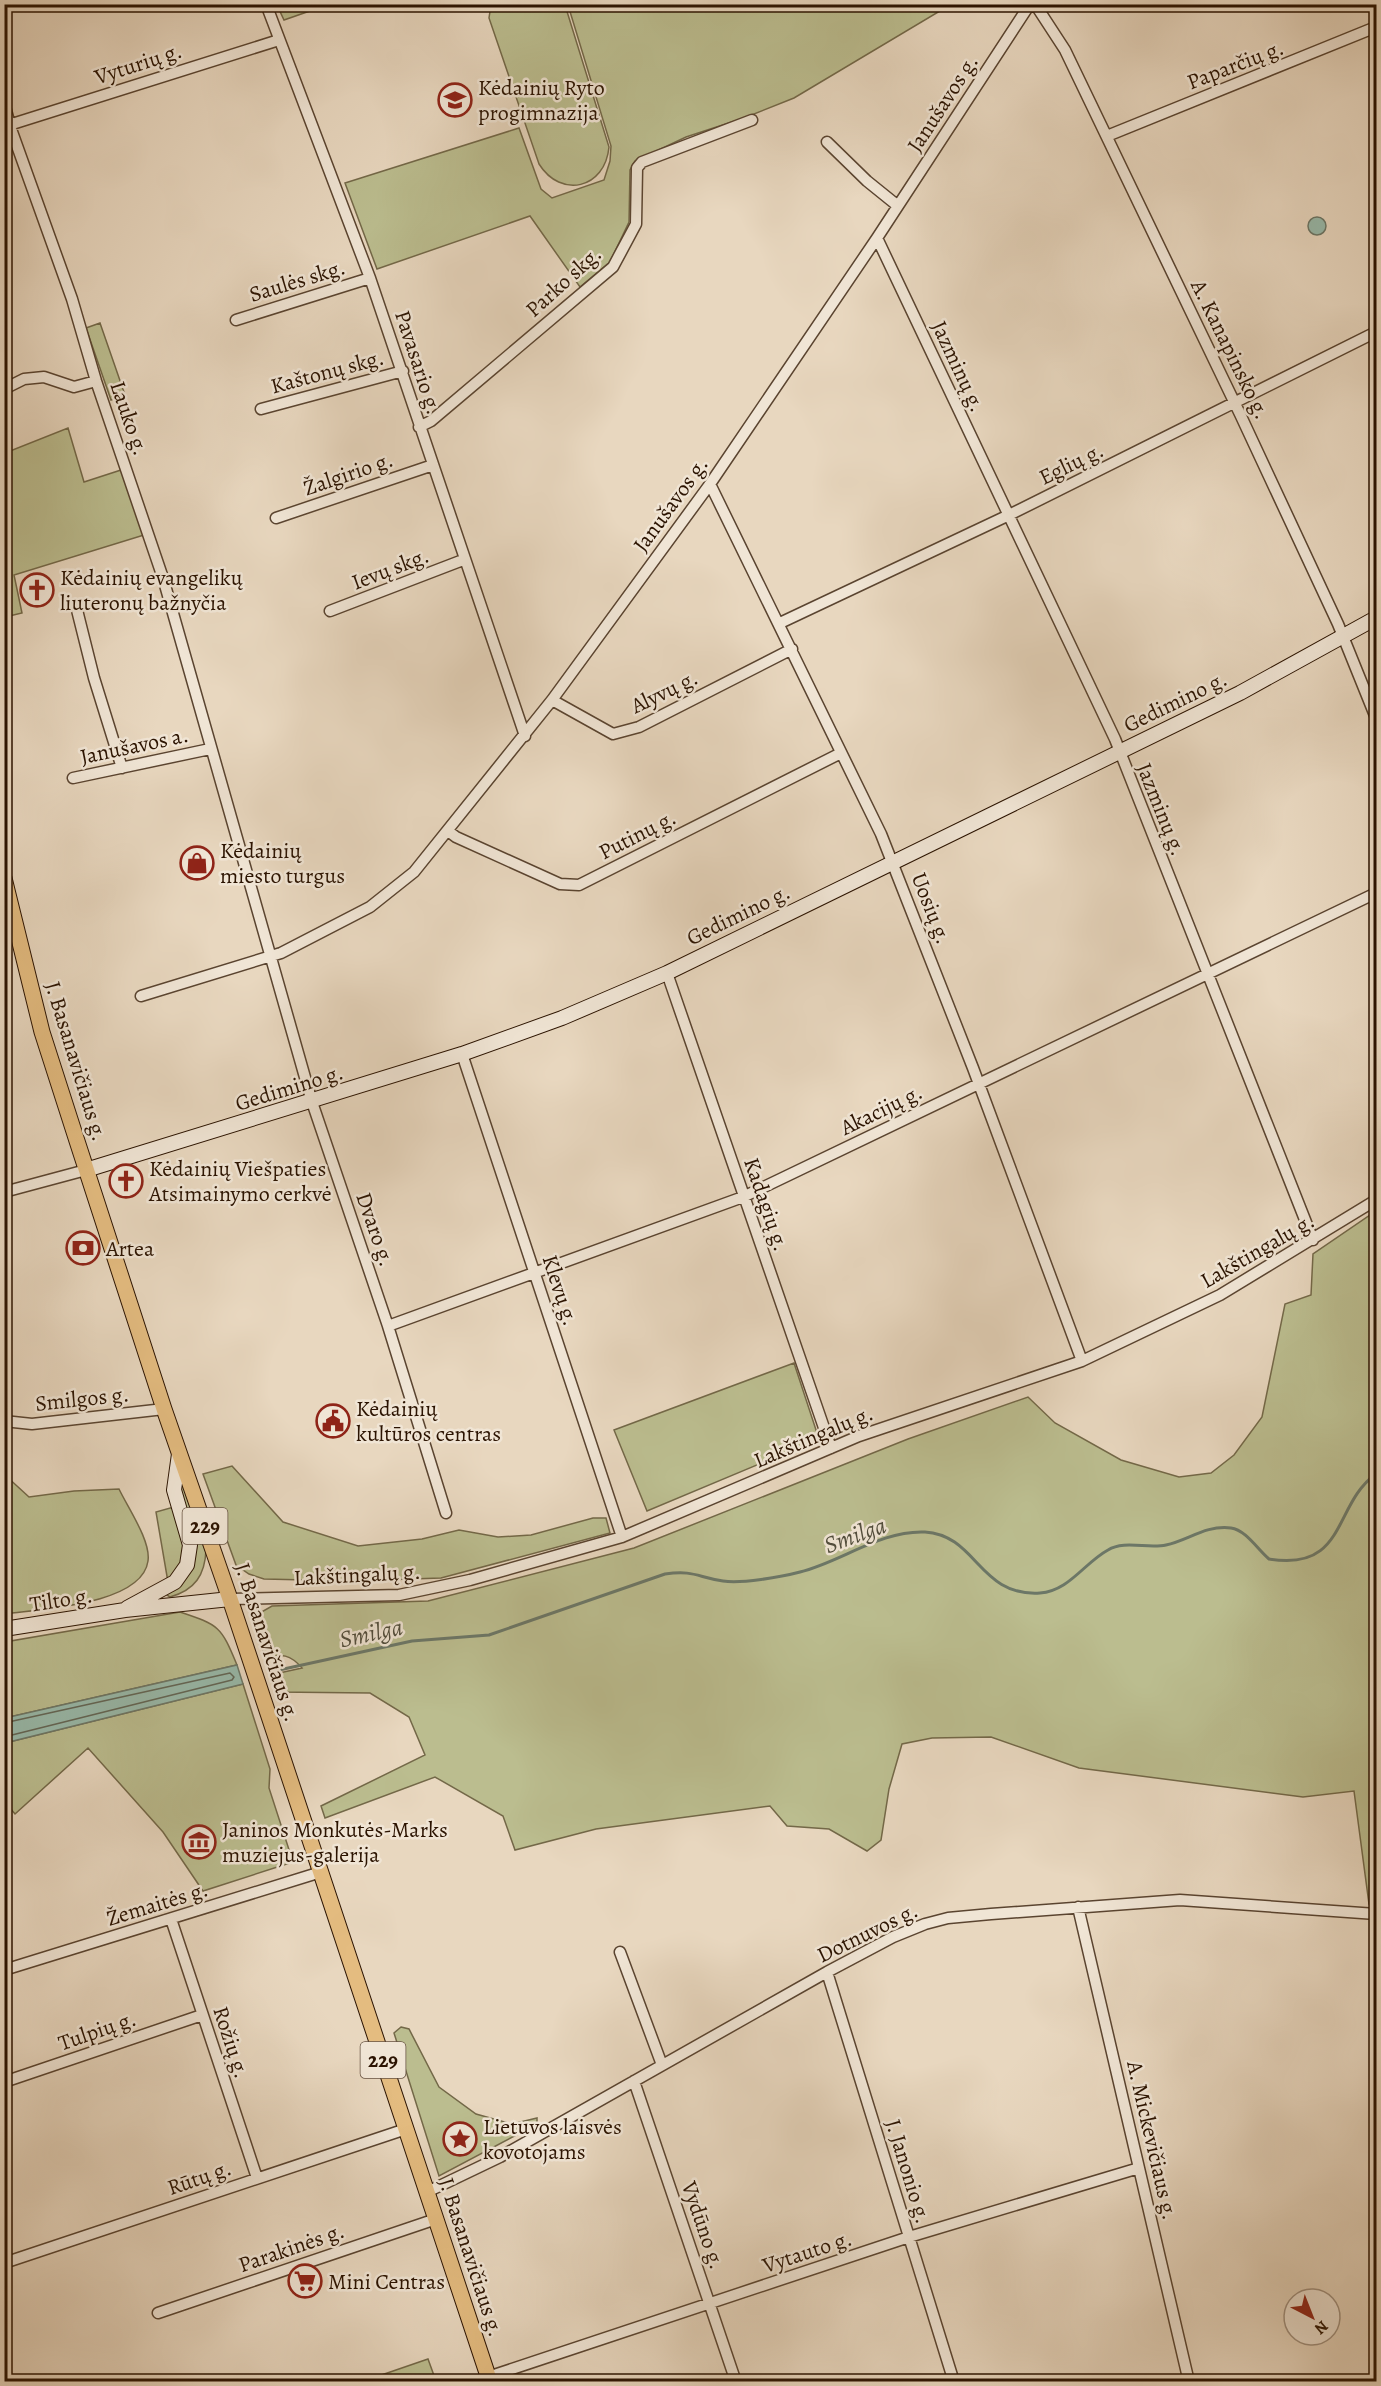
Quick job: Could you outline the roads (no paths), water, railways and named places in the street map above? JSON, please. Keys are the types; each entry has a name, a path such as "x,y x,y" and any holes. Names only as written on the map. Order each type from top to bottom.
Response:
{"main road":[{"name":"Gedimino g.","path":"86,1170 312,1102 462,1054 562,1018 667,973 1277,674 1377,618"},
{"name":"J. Basanavičiaus g.","path":"4,878 42,1032 86,1170 489,2379"},
{"name":"Tilto g.","path":"125,1610 175,1582 187,1566 190,1545 174,1490 179,1454"},
{"name":"Tilto g.","path":"4,1629 125,1610 230,1599"}],"street":[{"name":"Pavasario g.","path":"266,4 403,371 463,560 525,736"},
{"name":"Janušavos g.","path":"271,957 339,926 394,890 414,872 525,736 710,484 877,238 1030,4"},
{"name":"A. Kanapinsko g.","path":"1035,4 1065,50 1236,404 1377,718"},
{"name":"Paparčių g.","path":"1107,136 1377,27"},
{"name":"Vyturių g.","path":"9,124 279,40"},
{"name":"Lauko g.","path":"4,103 9,124 72,299 96,381 163,578 210,748"},
{"name":"Parko skg.","path":"419,427 431,421 613,267 636,224 637,168 642,162 752,120"},
{"path":"827,142 867,181 898,206"},
{"name":"Jazminų g.","path":"877,238 1119,751 1313,1240"},
{"name":"Saulės skg.","path":"236,320 370,278"},
{"name":"Eglių g.","path":"780,623 1009,515 1377,333"},
{"name":"Kaštonų skg.","path":"261,409 403,371"},
{"path":"4,389 24,379 44,377 74,387 96,381"},
{"name":"Žalgirio g.","path":"276,518 433,465"},
{"name":"Uosių g.","path":"710,484 780,623 893,862 1082,1361"},
{"name":"Ievų skg.","path":"330,611 463,560"},
{"path":"77,610 94,678 122,768"},
{"name":"Alyvų g.","path":"552,700 613,734 639,727 792,649"},
{"name":"Janušavos a.","path":"73,777 210,748 271,957"},
{"name":"Putinų g.","path":"448,831 456,837 560,884 579,885 841,753"},
{"name":"Akacijų g.","path":"388,1326 535,1275 743,1197 1377,893"},
{"path":"141,996 271,957"},
{"name":"Dvaro g.","path":"271,957 312,1102 388,1326 446,1513"},
{"name":"Kadagių g.","path":"667,973 831,1448"},
{"name":"Klevų g.","path":"462,1054 622,1538"},
{"path":"4,1192 86,1170"},
{"name":"Lakštingalų g.","path":"230,1599 399,1595 470,1580 622,1538 831,1448 888,1426 1082,1361 1193,1309 1377,1200"},
{"name":"Smilgos g.","path":"4,1421 32,1424 164,1409"},
{"name":"Žemaitės g.","path":"4,1970 321,1872"},
{"name":"Dotnuvos g.","path":"428,2192 500,2157 827,1972 925,1924 948,1918 1180,1900 1377,1914"},
{"name":"A. Mickevičiaus g.","path":"1078,1907 1189,2382"},
{"name":"Rožių g.","path":"171,1919 257,2178"},
{"path":"620,1952 662,2065"},
{"name":"J. Janonio g.","path":"827,1972 954,2382"},
{"name":"Tulpių g.","path":"4,2082 202,2015"},
{"name":"Vydūno g.","path":"634,2081 736,2382"},
{"name":"Rūtų g.","path":"4,2263 406,2128"},
{"name":"Vytauto g.","path":"489,2379 909,2237 1139,2168"},
{"name":"Parakinės g.","path":"158,2313 436,2219"}],"water":[{"path":"1313,217 1321,217 1326,222 1324,233 1313,235 1308,230 1308,222"},
{"path":"237,1665 243,1684 5,1743 5,1718"}],"waterway":[{"name":"Smilga","path":"270,1672 412,1641 489,1635 665,1574 689,1573 731,1582 761,1580 792,1574 877,1541 909,1533 925,1532 942,1536 956,1543 1004,1586 1020,1592 1040,1593 1059,1587 1076,1576 1099,1555 1114,1547 1166,1545 1213,1529 1231,1528 1242,1532 1269,1559 1294,1560 1313,1555 1326,1546 1362,1487 1376,1474"}],"place":[{"name":"Kėdainių Ryto progimnazija","path":"455,100"},
{"name":"Kėdainių evangelikų liuteronų bažnyčia","path":"37,590"},
{"name":"Kėdainių miesto turgus","path":"197,863"},
{"name":"Kėdainių Viešpaties Atsimainymo cerkvė","path":"126,1181"},
{"name":"Artea","path":"83,1248"},
{"name":"Kėdainių kultūros centras","path":"333,1421"},
{"name":"Janinos Monkutės-Marks muziejus-galerija","path":"199,1842"},
{"name":"Lietuvos laisvės kovotojams","path":"460,2139"},
{"name":"Mini Centras","path":"305,2281"}]}
